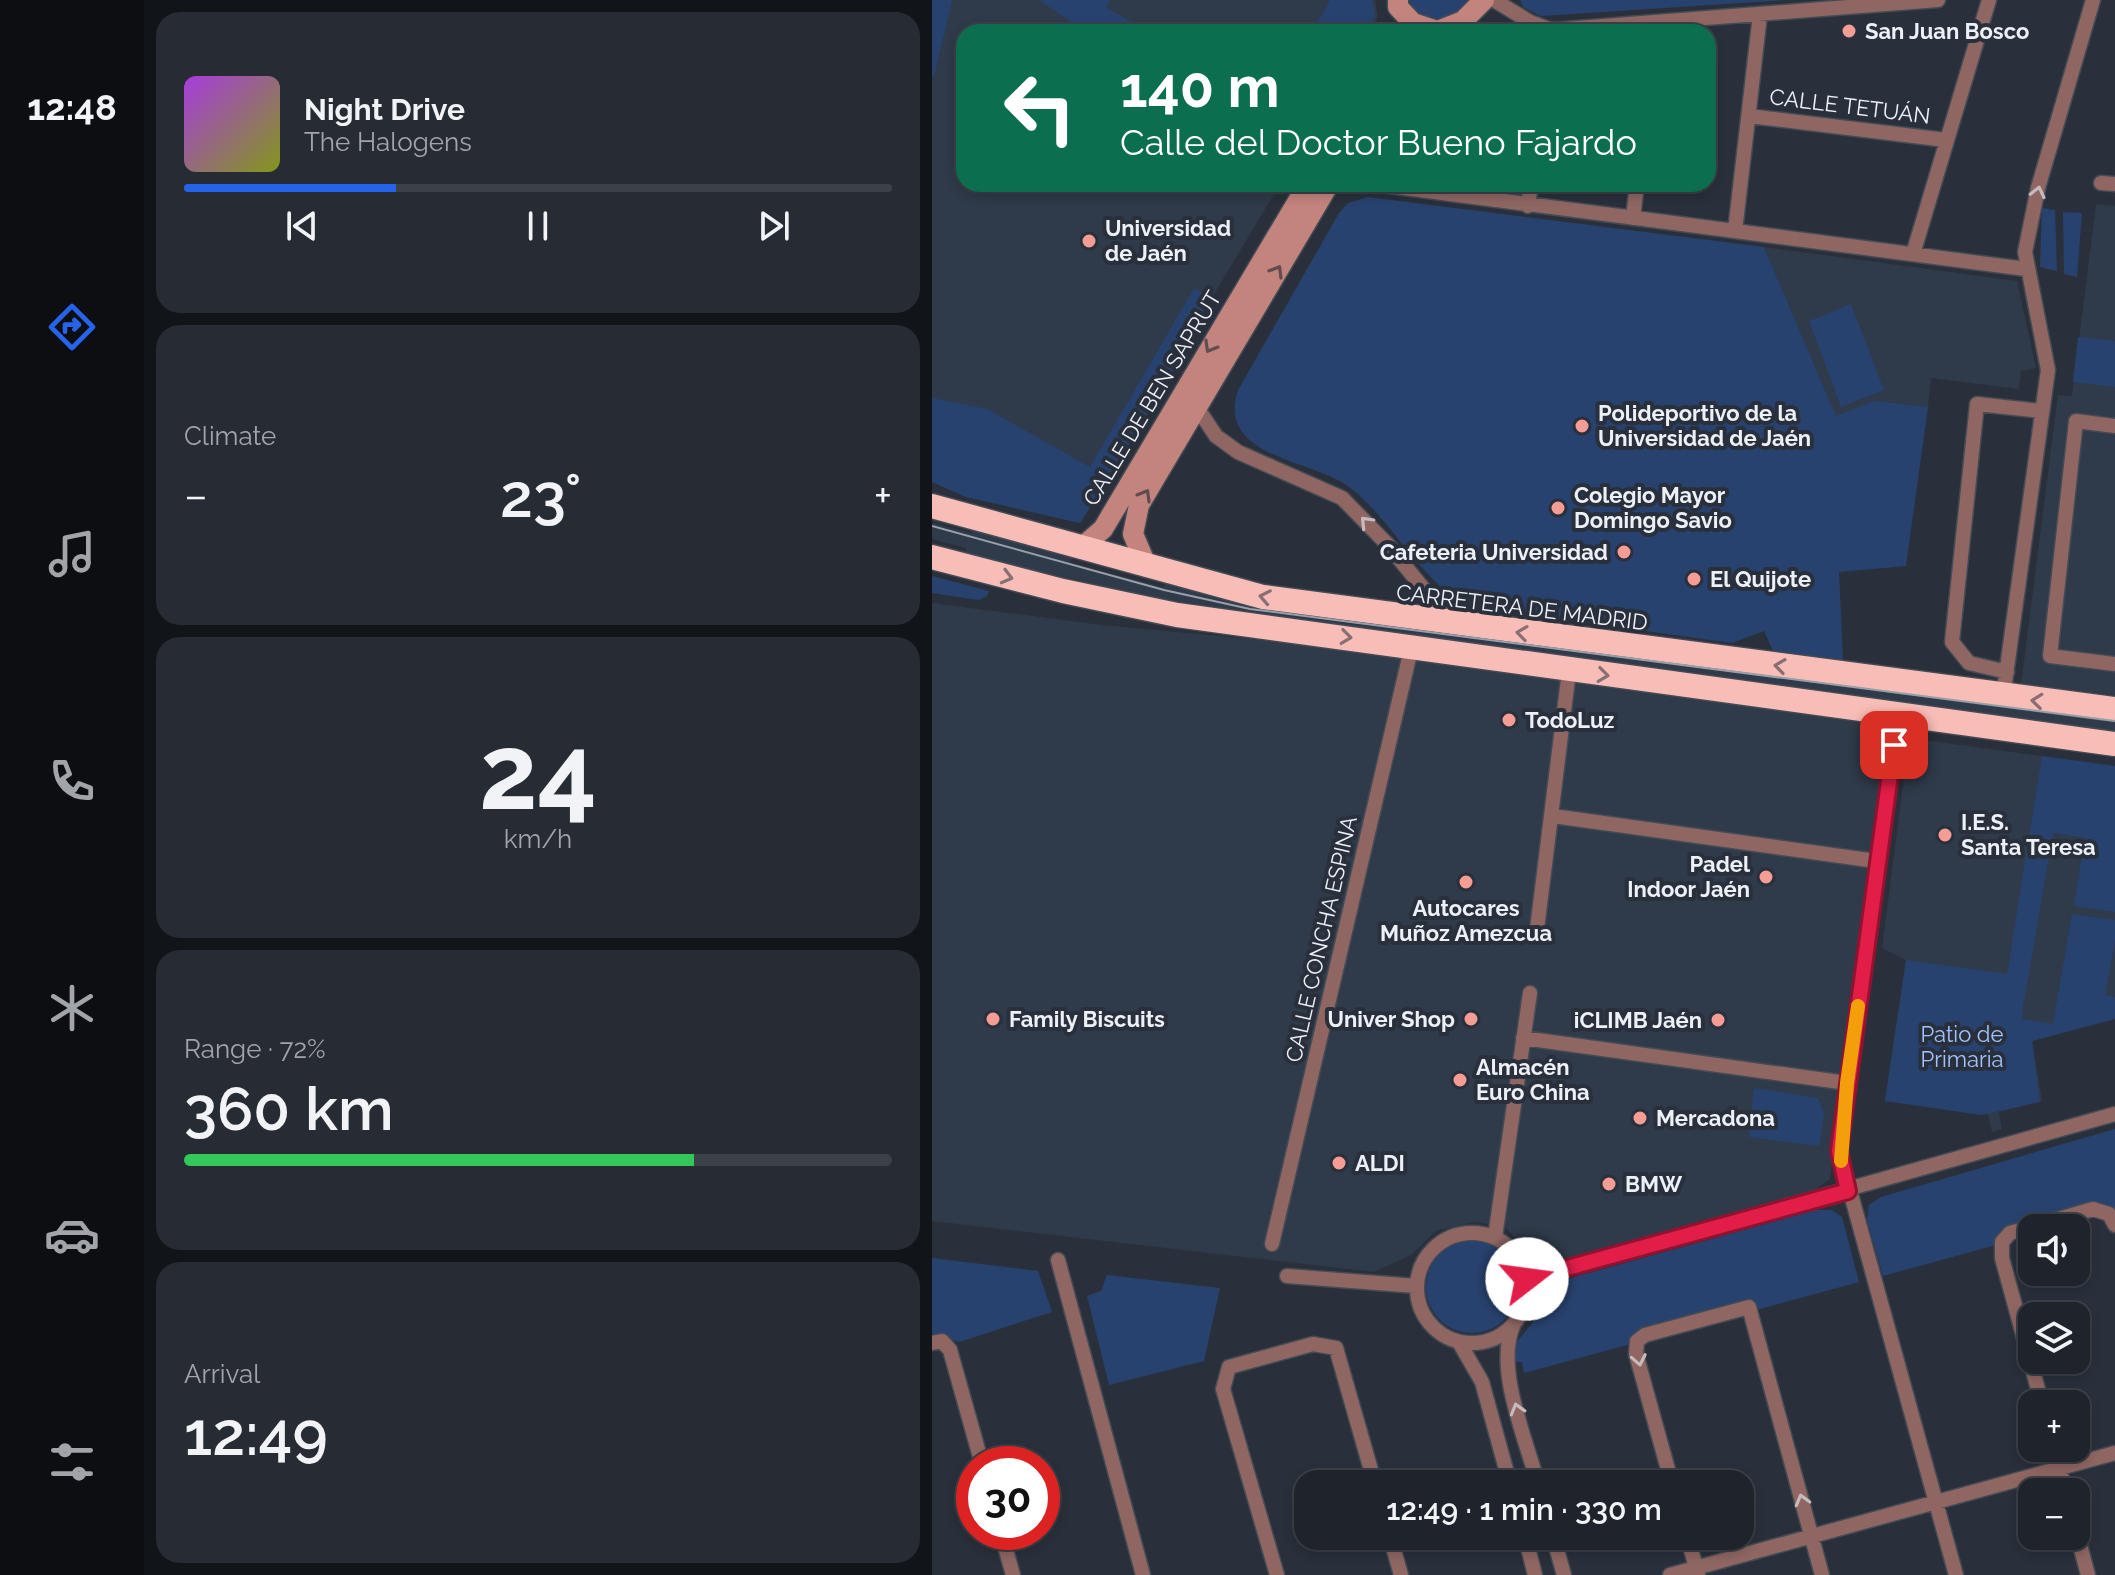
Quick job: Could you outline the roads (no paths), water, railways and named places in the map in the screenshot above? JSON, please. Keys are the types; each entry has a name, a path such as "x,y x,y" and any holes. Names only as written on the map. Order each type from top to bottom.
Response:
{"highway":[{"name":"CARRETERA DE MADRID","path":"932,506 1263,597 1453,624 1914,681 2003,697 2115,709"},
{"path":"932,557 1063,591 1177,615 2115,744"}],"street":[{"path":"1456,24 1463,21 1484,0"},
{"path":"1494,0 1535,24"},
{"path":"1681,24 1877,3 1938,0"},
{"path":"1913,254 1989,0"},
{"path":"2003,697 2048,370 2025,252 2038,188 2093,0"},
{"path":"1398,3 1416,24"},
{"path":"1397,24 1398,3"},
{"path":"1735,231 1760,15"},
{"name":"CALLE TETUÁN","path":"1749,116 1946,140"},
{"name":"CALLE DE BEN SAPRUT","path":"1081,548 1103,529 1303,192"},
{"name":"CALLE DE BEN SAPRUT","path":"1147,567 1134,537 1133,521 1196,406 1324,192"},
{"path":"1430,192 2026,269"},
{"path":"1528,206 1530,192"},
{"path":"1633,218 1636,192"},
{"path":"2007,672 1969,663 1952,642 1977,404 2041,411"},
{"name":"CALLE DE BEN SAPRUT","path":"1196,406 1216,436 1238,452 1342,498 1388,545 1453,624"},
{"path":"2115,426 2076,421 2050,656 2115,664"},
{"name":"CALLE CONCHA ESPINA","path":"1272,1244 1412,645"},
{"path":"1537,929 1569,671"},
{"path":"1897,713 1839,1151 1956,1575"},
{"path":"1553,816 1876,861"},
{"path":"1495,1237 1530,993"},
{"path":"1523,1038 1847,1083"},
{"path":"1527,1279 2115,1114"},
{"path":"2038,1390 2002,1258 2002,1242 2010,1233 2093,1209 2112,1219"},
{"path":"1506,1470 1482,1382 1459,1342 1428,1322 1417,1299 1416,1286 1425,1258 1439,1244 1466,1233 1495,1237 1516,1254 1527,1279 1525,1304 1505,1345 1508,1375 1534,1470"},
{"path":"1058,1260 1143,1575"},
{"path":"1287,1276 1416,1286"},
{"path":"1668,1470 1636,1348 1642,1336 1743,1307 1751,1311 1822,1575"},
{"path":"1459,1342 1483,1343 1513,1325"},
{"path":"932,1343 942,1341 950,1350 977,1446"},
{"path":"1277,1575 1223,1389 1229,1367 1313,1344 1336,1348 1371,1470"},
{"path":"1670,1575 1697,1571 1812,1536 2115,1453"},
{"path":"2058,1462 2062,1478"},
{"path":"1006,1550 1013,1575"},
{"path":"1394,1550 1401,1575"},
{"path":"1529,1550 1535,1575"},
{"path":"1557,1550 1564,1575"},
{"path":"1691,1550 1697,1571"},
{"path":"2081,1550 2088,1575"}],"tram line":[{"path":"932,526 1164,590 1250,609 2115,721"}],"place":[{"name":"San Juan Bosco","path":"1849,31"},
{"name":"Universidad de Jaén","path":"1089,241"},
{"name":"Polideportivo de la Universidad de Jaén","path":"1582,426"},
{"name":"Colegio Mayor Domingo Savio","path":"1558,508"},
{"name":"Cafeteria Universidad","path":"1624,552"},
{"name":"El Quijote","path":"1694,579"},
{"name":"TodoLuz","path":"1509,720"},
{"name":"I.E.S. Santa Teresa","path":"1945,835"},
{"name":"Padel Indoor Jaén","path":"1766,877"},
{"name":"Autocares Muñoz Amezcua","path":"1466,882"},
{"name":"Family Biscuits","path":"993,1019"},
{"name":"Univer Shop","path":"1471,1019"},
{"name":"iCLIMB Jaén","path":"1718,1020"},
{"name":"Almacén Euro China","path":"1460,1080"},
{"name":"Mercadona","path":"1640,1118"},
{"name":"ALDI","path":"1339,1163"},
{"name":"BMW","path":"1609,1184"}],"park label":[{"name":"Patio de Primaria","path":"1962,1046"}]}
